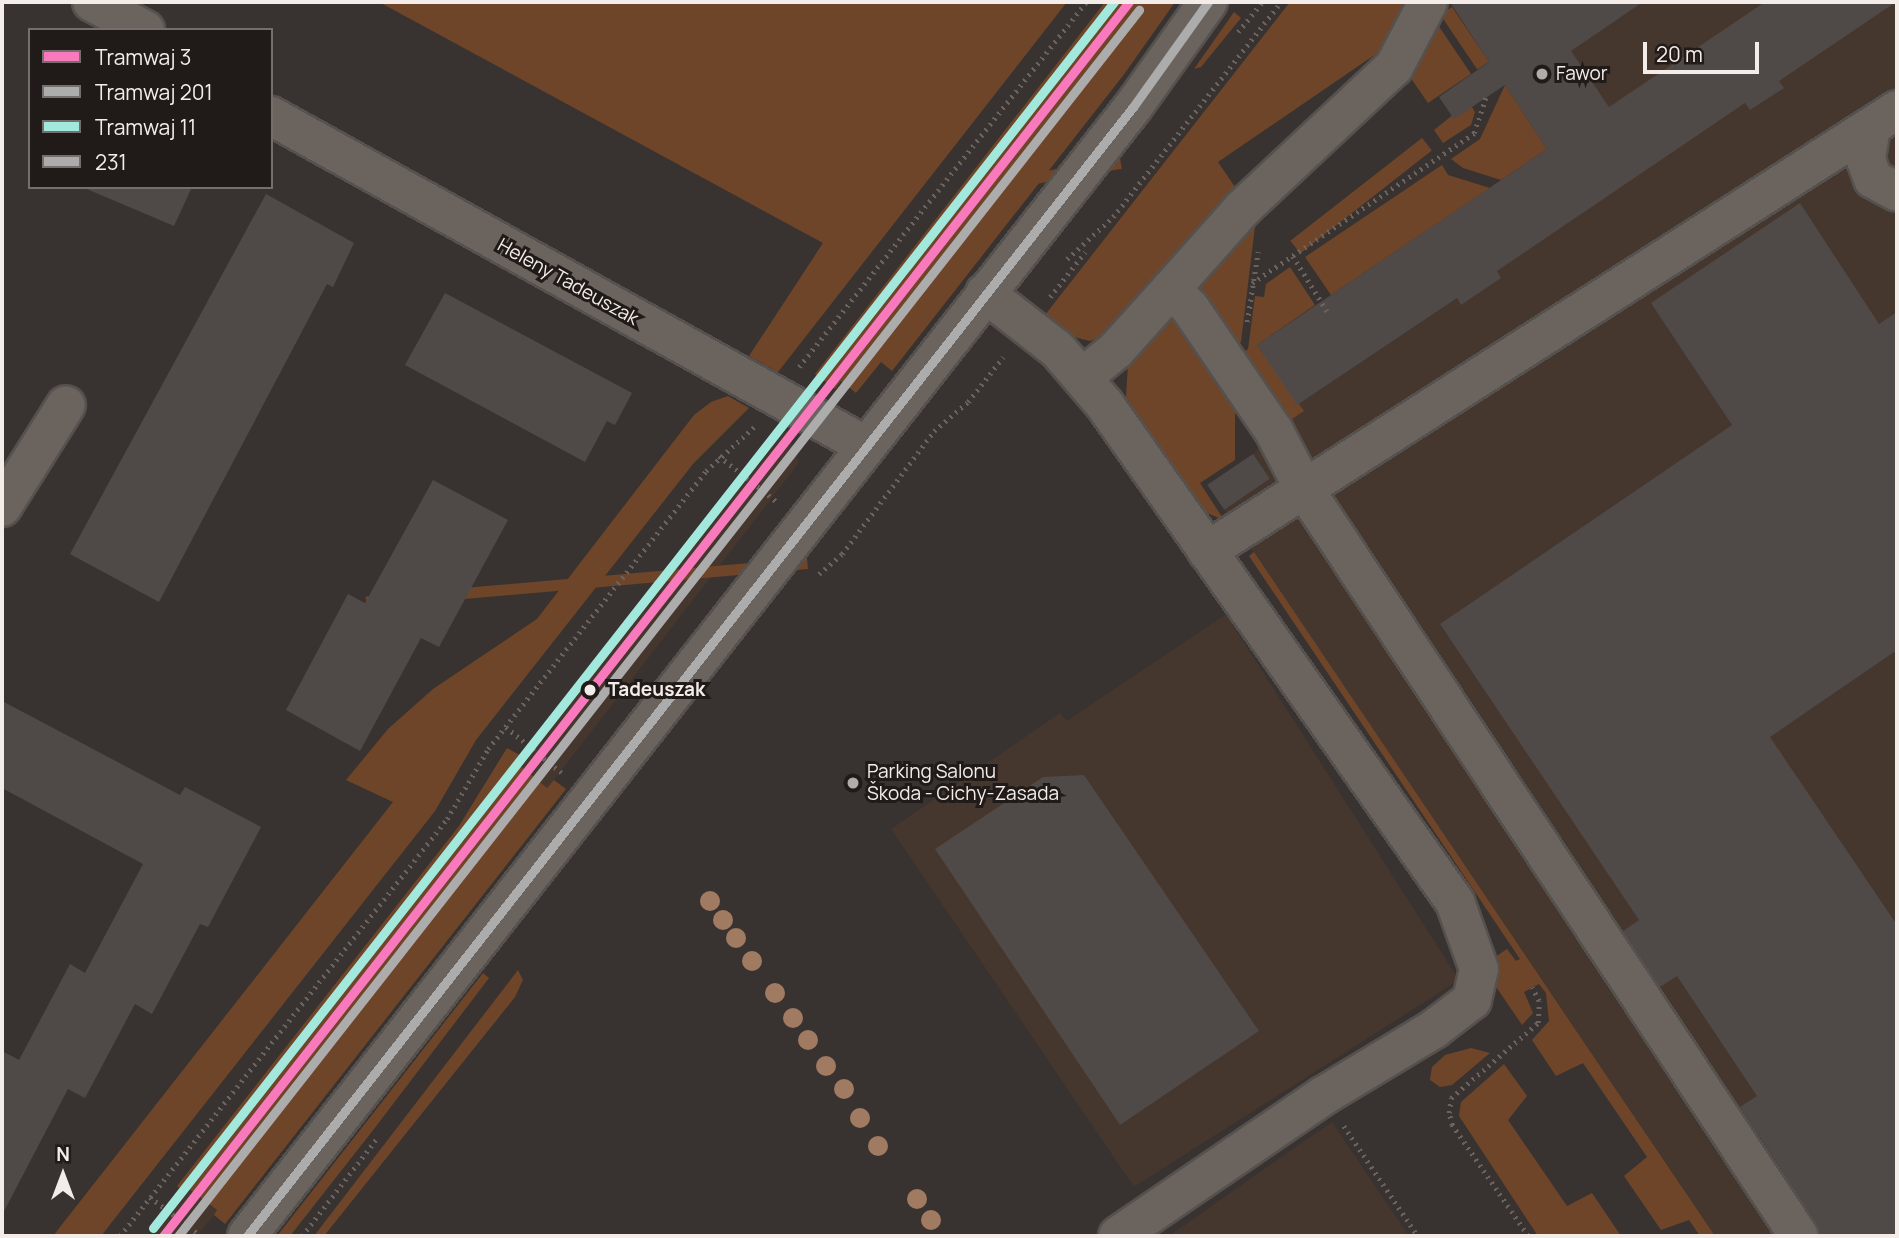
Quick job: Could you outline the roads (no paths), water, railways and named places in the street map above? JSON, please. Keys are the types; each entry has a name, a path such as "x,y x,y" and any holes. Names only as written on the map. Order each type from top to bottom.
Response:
{"street":[{"path":"92,2 141,28"},
{"path":"247,1236 1133,107 1208,2"},
{"path":"1083,377 1116,350 1242,209 1394,67 1428,2"},
{"name":"Heleny Tadeuszak","path":"273,117 866,446"},
{"path":"1884,118 1866,160 1873,179 1897,192"},
{"path":"1207,551 1303,487 1884,118"},
{"path":"1171,289 1190,308 1274,431 1303,487 1799,1236"},
{"path":"985,293 1056,349 1083,377 1455,902 1479,969 1472,1000 1373,1069 1324,1097 1118,1236"},
{"path":"2,507 66,405"}],"tram line":[{"name":"11","path":"153,1228 1114,2"},
{"name":"3","path":"163,1236 1129,2"},
{"name":"201","path":"178,1236 1139,10"}],"place":[{"name":"Fawor","path":"1542,74"},
{"name":"Tadeuszak","path":"590,690"},
{"name":"Parking Salonu Škoda - Cichy-Zasada","path":"853,783"}]}
